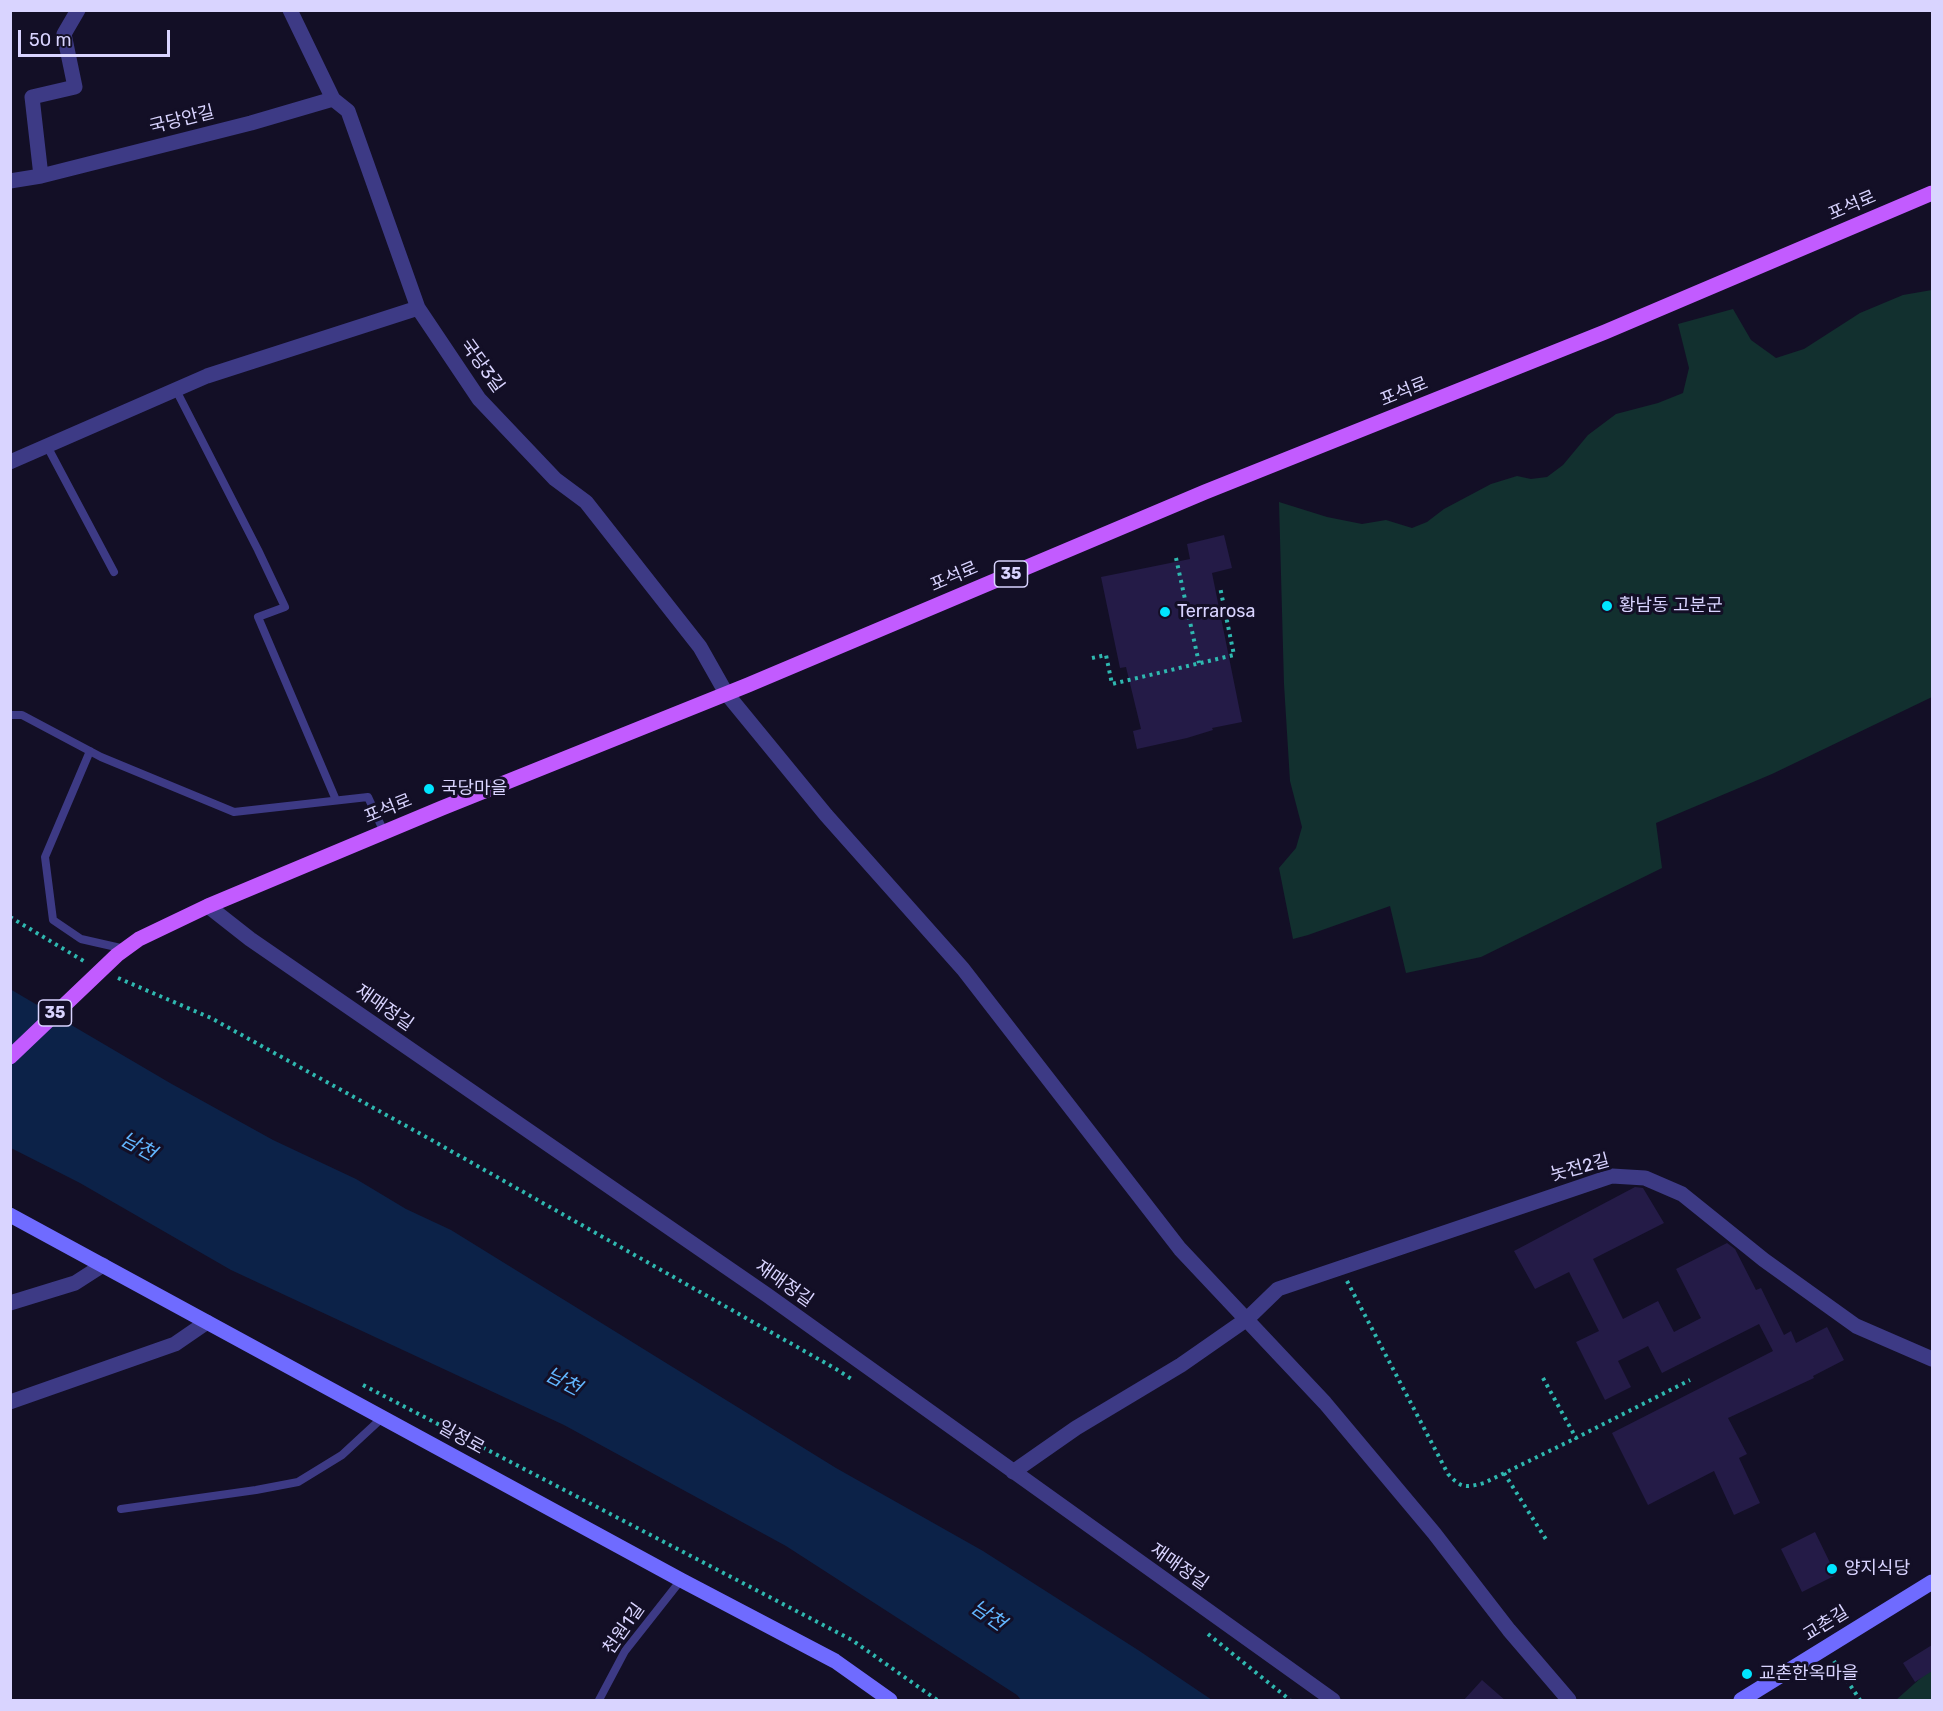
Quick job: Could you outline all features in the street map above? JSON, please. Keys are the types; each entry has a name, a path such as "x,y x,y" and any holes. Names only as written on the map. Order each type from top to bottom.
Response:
{"main road":[{"name":"포석로","path":"99,970 139,939 208,906 726,693 1205,492 1605,332 1932,193"},
{"name":"35","path":"10,1057 99,970"}],"street":[{"path":"40,176 32,97 75,87 64,34 78,10"},
{"name":"국당3길","path":"291,10 333,99 348,111 418,308 479,399 555,479 586,502 699,647 726,693 826,815 963,969 1180,1249 1332,1412 1434,1533 1509,1630 1569,1701"},
{"name":"국당안길","path":"10,181 40,176 250,123 333,99"},
{"path":"10,462 207,376 418,308"},
{"name":"재매정길","path":"208,906 250,939 767,1295 1333,1701"},
{"name":"놋전2길","path":"1013,1472 1076,1428 1181,1365 1247,1319 1278,1289 1612,1176 1645,1178 1682,1194 1764,1260 1856,1326 1932,1359"},
{"name":"일정로","path":"10,1215 681,1580 835,1661 890,1701"},
{"path":"10,1303 75,1283 103,1265"},
{"path":"10,1402 175,1344 207,1322"},
{"name":"교촌길","path":"1741,1701 1932,1582"}],"lane":[{"path":"176,390 285,607 258,617 336,800"},
{"path":"47,446 114,572"},
{"path":"10,715 22,715 90,751 234,812 368,797 384,832"},
{"path":"90,751 45,857 53,920 81,939 125,949"},
{"path":"121,1509 298,1482 342,1455 382,1418"},
{"name":"천원1길","path":"599,1701 625,1652 681,1580"}],"path":[{"path":"1176,558 1199,663"},
{"path":"1092,658 1106,655 1112,684 1234,655 1220,587"},
{"path":"10,916 99,970 211,1018 520,1190 836,1369 855,1382"},
{"path":"1340,1267 1448,1474 1457,1485 1469,1487 1484,1483 1690,1380"},
{"path":"1543,1378 1576,1438"},
{"path":"354,1380 852,1640 938,1701"},
{"path":"1504,1473 1547,1541"},
{"path":"1207,1634 1290,1701"},
{"path":"1825,1648 1860,1701"}],"green space":[{"name":"황남동 고분군","path":"1932,290 1932,697 1772,774 1656,823 1662,868 1481,957 1406,973 1390,906 1293,939 1279,868 1296,848 1302,827 1290,781 1284,684 1279,502 1327,517 1362,524 1386,520 1412,528 1427,522 1444,509 1491,484 1517,476 1531,479 1547,477 1563,465 1588,435 1616,414 1658,403 1683,393 1689,368 1678,324 1733,309 1751,340 1776,358 1804,349 1860,313 1903,295"},
{"path":"1932,1668 1932,1700 1896,1700"}],"water":[{"name":"남천","path":"10,989 170,1083 273,1140 356,1179 406,1209 451,1230 836,1468 983,1551 1212,1700 1021,1700 1017,1695 786,1546 564,1425 231,1270 80,1183 11,1148"}],"building":[{"path":"1224,535 1232,568 1212,573 1242,722 1137,749 1133,731 1141,729 1126,667 1120,668 1101,577 1190,559 1187,544"},
{"path":"1635,1187 1643,1188 1664,1223 1593,1259 1623,1319 1658,1301 1674,1332 1701,1318 1676,1269 1727,1243 1735,1249 1756,1290 1761,1288 1784,1335 1791,1331 1796,1343 1827,1327 1844,1360 1813,1376 1814,1378 1728,1418 1747,1454 1739,1458 1760,1503 1734,1515 1714,1471 1648,1505 1612,1433 1773,1351 1759,1324 1662,1373 1648,1346 1618,1361 1631,1387 1605,1400 1576,1342 1599,1331 1569,1272 1535,1289 1514,1251"},
{"path":"1815,1532 1836,1575 1802,1592 1781,1549"},
{"path":"1932,1645 1932,1671 1915,1682 1903,1663"},
{"path":"1482,1680 1506,1701 1463,1701"}],"place":[{"name":"황남동 고분군","path":"1607,606"},
{"name":"Terrarosa","path":"1165,612"},
{"name":"국당마을","path":"429,789"},
{"name":"양지식당","path":"1832,1569"},
{"name":"교촌한옥마을","path":"1747,1674"}]}
